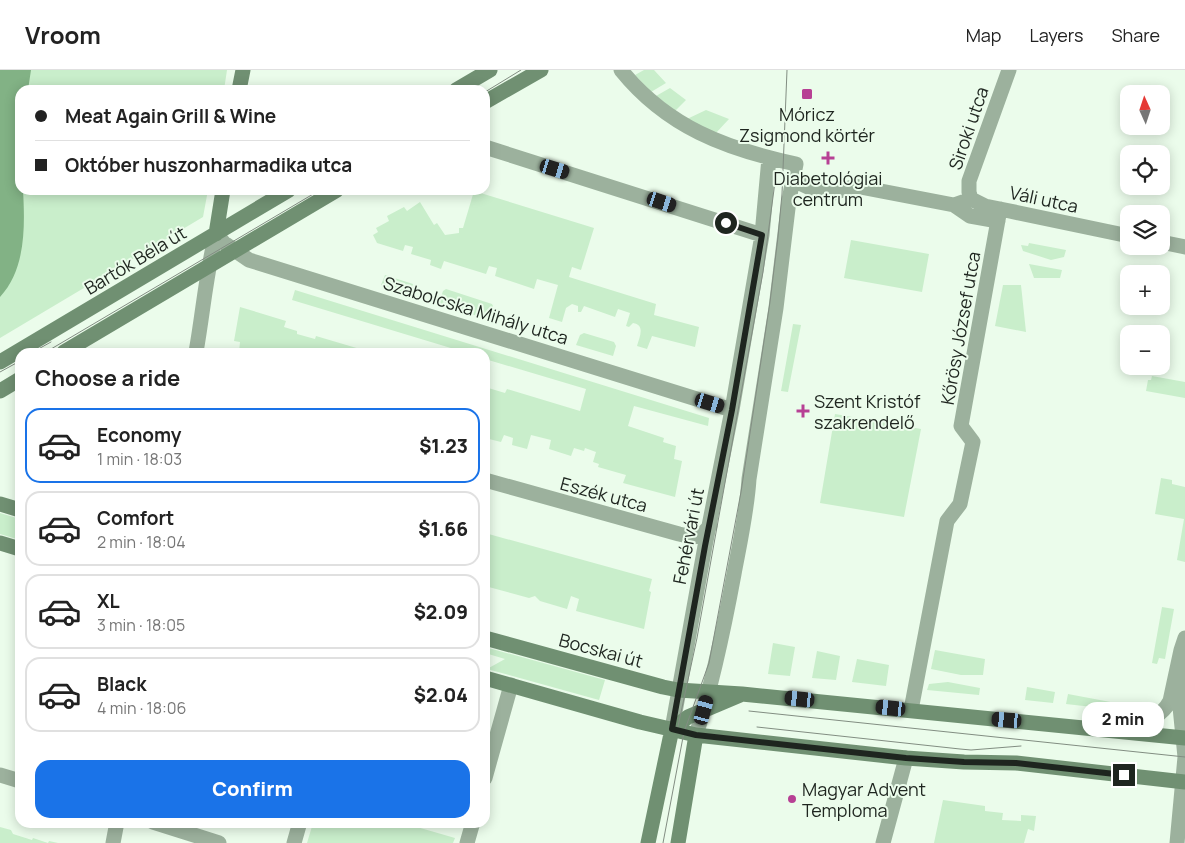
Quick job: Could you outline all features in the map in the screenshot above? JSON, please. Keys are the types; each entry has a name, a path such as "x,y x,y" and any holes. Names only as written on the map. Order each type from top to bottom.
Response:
{"main road":[{"path":"240,85 242,70"},
{"path":"464,85 490,70"},
{"path":"490,99 541,70"},
{"path":"216,234 223,195"},
{"name":"Bartók Béla út","path":"24,348 281,195"},
{"path":"71,348 329,195"},
{"name":"Bartók Béla út","path":"0,362 15,353"},
{"path":"0,391 15,382"},
{"path":"0,504 15,508"},
{"path":"0,543 15,548"},
{"name":"Bocskai út","path":"490,639 678,690 742,694 1185,738"},
{"path":"490,679 640,722 696,735 906,758 1016,763 1184,782"},
{"path":"672,729 688,717 742,694"},
{"name":"Fehérvári út","path":"648,843 672,729"},
{"path":"678,843 696,735"}],"street":[{"path":"621,70 654,103 698,133 725,145 796,164 789,200 776,308 749,479 747,507 722,642 696,735"},
{"name":"Siroki utca","path":"971,199 969,181 1009,70"},
{"path":"490,148 762,235 769,158"},
{"name":"Váli utca","path":"793,180 810,188 834,193 855,186 954,205 970,216 999,215 1120,235"},
{"path":"954,205 971,199"},
{"name":"Váli utca","path":"971,199 999,215"},
{"name":"Kőrösy József utca","path":"910,710 947,521 960,504 969,465 973,442 961,426 999,215"},
{"path":"197,348 205,304 209,266 216,234"},
{"name":"Szabolcska Mihály utca","path":"216,234 221,241 249,260 732,410"},
{"name":"Fehérvári út","path":"672,729 732,410 762,235"},
{"name":"Eszék utca","path":"490,481 679,534 700,536 710,526"},
{"path":"1125,732 1151,720 1167,708 1185,638"},
{"path":"1177,843 1184,782 1185,738 1180,707 1184,693 1185,664"},
{"path":"490,760 511,685"},
{"path":"883,843 906,758"},
{"path":"0,775 15,780"},
{"path":"114,843 116,828"},
{"path":"172,828 219,843"},
{"path":"294,843 298,828"},
{"path":"467,843 471,828"}],"shaded area":[{"path":"0,70 227,70 225,85 15,85 15,195 207,195 203,217 0,338"},
{"path":"0,70 31,70 29,85 15,85 15,195 23,195 22,246 15,274 9,286 0,297"},
{"path":"644,70 654,70 666,83 651,92 635,75"},
{"path":"670,88 686,100 675,111 656,96"},
{"path":"706,110 729,119 715,134 687,119"},
{"path":"473,195 487,195 594,228 581,270 572,267 569,277 656,304 654,315 699,327 695,347 652,336 647,349 637,346 641,329 637,324 633,323 629,327 626,326 630,313 618,309 615,317 584,306 581,312 578,312 578,306 572,304 566,308 562,322 549,318 558,285 537,279 534,289 495,276 497,268 489,266 486,274 444,261 441,269 430,265 431,260 411,254 413,247 405,245 403,251 377,243 373,235 378,232 376,228 389,221 387,216 404,207 407,211 420,202 434,225 437,223 445,235 459,233 459,228 463,228"},
{"path":"851,240 929,254 922,292 844,278"},
{"path":"1029,243 1066,250 1064,257 1051,260 1023,251 1021,245 1028,246"},
{"path":"1029,264 1062,270 1060,278 1034,278"},
{"path":"385,275 413,284 410,294 381,285"},
{"path":"1003,285 1021,285 1026,332 995,326"},
{"path":"446,289 492,304 489,320 439,303 443,291"},
{"path":"295,290 483,348 451,348 292,300"},
{"path":"240,307 286,321 284,327 297,331 297,334 315,339 316,336 356,348 239,348 240,342 234,341"},
{"path":"793,324 801,325 788,392 781,391"},
{"path":"584,333 614,342 616,346 613,356 576,345 580,335"},
{"path":"490,350 709,418 708,426 634,406 628,426 664,438 663,442 676,446 674,459 682,461 675,497 623,483 626,475 598,467 599,464 593,462 596,452 585,448 584,451 574,448 571,456 549,449 551,440 531,435 527,449 512,445 513,438 504,435 501,442 490,439 490,388 505,393 507,389 580,411 586,389 490,360"},
{"path":"1152,376 1185,382 1185,398 1146,391 1148,380 1151,380"},
{"path":"835,414 921,429 904,517 820,503"},
{"path":"1161,478 1172,480 1172,484 1185,487 1185,562 1177,560 1184,519 1155,514"},
{"path":"0,513 15,518 15,538 0,534"},
{"path":"490,534 652,579 644,629 576,611 579,599 571,596 567,609 540,601 535,596 529,598 490,587"},
{"path":"1162,607 1174,609 1165,659 1159,658 1157,664 1152,663"},
{"path":"773,643 795,647 790,676 768,674"},
{"path":"490,648 605,680 599,700 490,670 490,667 505,659 490,654"},
{"path":"935,650 985,659 983,675 961,675 931,669"},
{"path":"817,651 840,656 836,680 812,678"},
{"path":"857,659 889,665 886,686 852,682"},
{"path":"948,682 980,688 979,695 927,690 929,684"},
{"path":"1027,687 1055,692 1053,703 1025,700"},
{"path":"1068,694 1121,704 1119,710 1066,704"},
{"path":"943,800 985,806 985,811 1003,813 1002,820 1021,821 1021,815 1036,816 1034,831 1028,829 1024,843 934,843"},
{"path":"0,827 11,830 13,834 48,843 0,843"},
{"path":"312,828 420,828 455,838 453,843 307,843"}],"tram line":[{"path":"490,89 521,70"},
{"path":"663,843 684,732 709,663 741,492 778,237 782,194 787,70"},
{"path":"677,731 697,638 763,272 775,182"},
{"path":"53,348 312,195"},
{"path":"40,348 51,342"},
{"path":"0,372 15,364"},
{"path":"749,711 1185,757"},
{"path":"757,727 971,750 1021,746"}],"place":[{"name":"Móricz Zsigmond körtér","path":"807,94"},
{"name":"Diabetológiai centrum","path":"828,158"},
{"name":"Szent Kristóf szakrendelő","path":"803,411"},
{"name":"Magyar Advent Temploma","path":"792,799"}],"route":[{"path":"726,223 762,235 732,410 672,729 696,735 906,758 1016,763 1124,775"}]}
